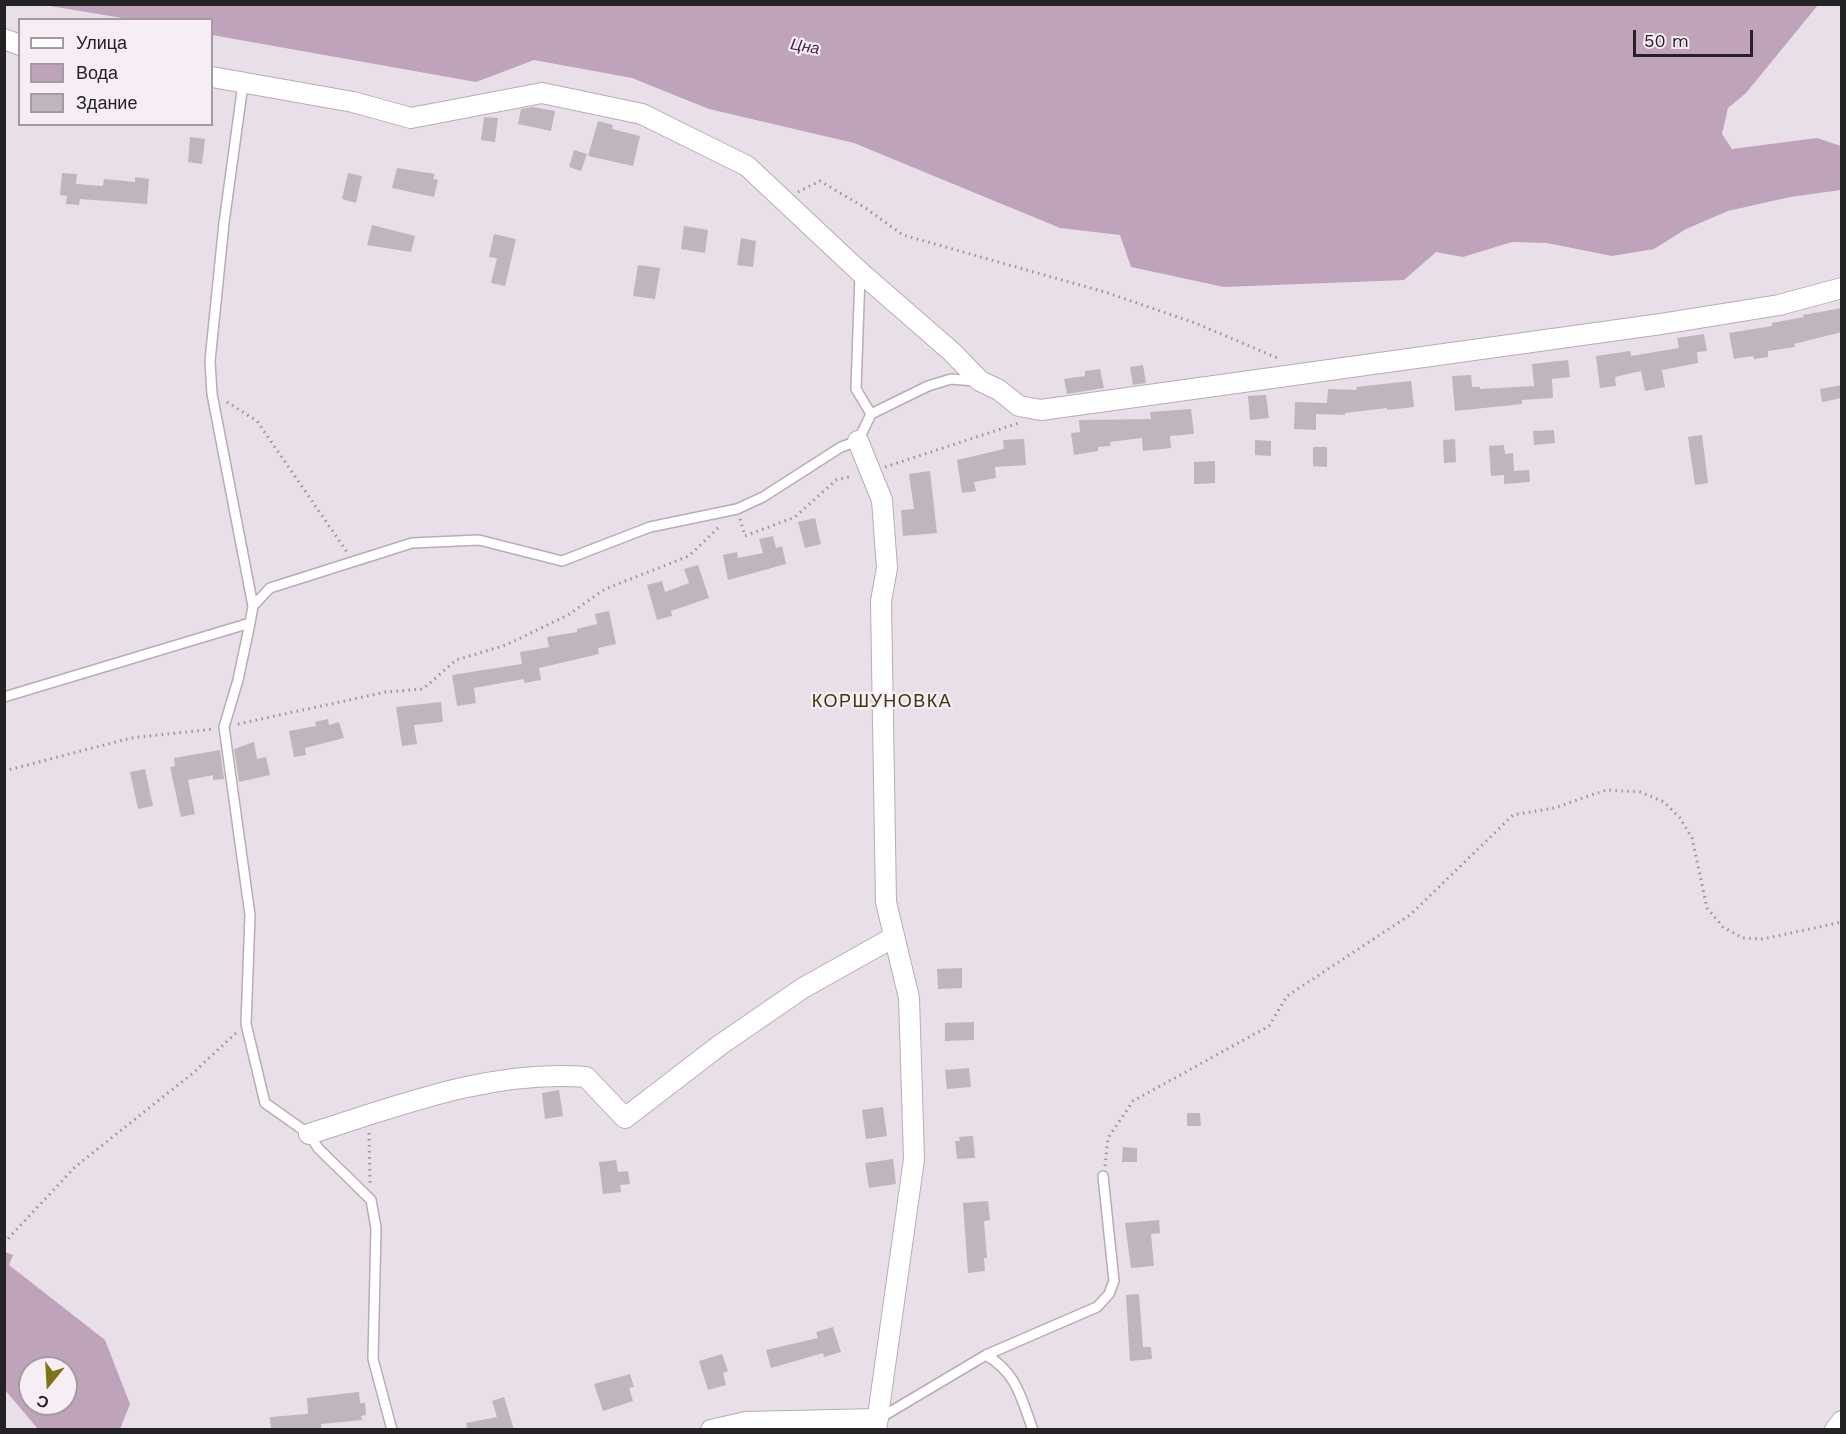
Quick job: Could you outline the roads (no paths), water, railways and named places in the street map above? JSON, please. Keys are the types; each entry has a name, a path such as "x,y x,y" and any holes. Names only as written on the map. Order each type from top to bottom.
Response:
{"street":[{"path":"213,77 352,102 411,118 542,93 642,114 747,166 860,272 952,351 980,381 999,390 1019,406 1041,410 1309,371 1661,324 1779,305 1842,288"},
{"path":"711,1430 746,1422 877,1424 914,1159 909,998 886,902 882,802 881,601 887,568 882,500 858,441"},
{"path":"309,1134 441,1092 550,1074 586,1077 625,1118 720,1046 803,988 894,937"},
{"path":"1835,1430 1842,1421"}],"lane":[{"path":"243,84 224,223 210,361 212,394 253,606 238,680 224,727 250,915 246,1024 265,1103 309,1134 318,1148 371,1200 376,1228 373,1359 392,1430"},
{"path":"860,272 856,389 871,414"},
{"path":"253,606 270,588 412,543 479,540 562,561 650,527 737,509 763,497 841,447 858,441 871,414 928,386 951,379 980,381"},
{"path":"4,697 250,623"},
{"path":"877,1424 986,1355 1097,1307 1109,1294 1114,1281 1103,1176"},
{"path":"986,1355 1000,1363 1013,1377 1033,1430"}],"water":[{"name":"Цна","path":"44,5 1818,5 1746,93 1728,108 1722,134 1732,149 1817,138 1841,146 1841,190 1790,197 1728,211 1686,229 1654,249 1612,256 1547,243 1512,242 1463,257 1436,252 1404,280 1224,287 1131,267 1120,235 1060,228 854,143 709,109 632,78 534,60 476,82 213,35 213,18 122,18"},
{"path":"5,1252 13,1255 9,1265 105,1340 130,1404 120,1429 38,1429 27,1416 78,1416 78,1356 18,1356 18,1405 5,1390"}],"district":[{"name":"КОРШУНОВКА","path":"882,702"}]}
